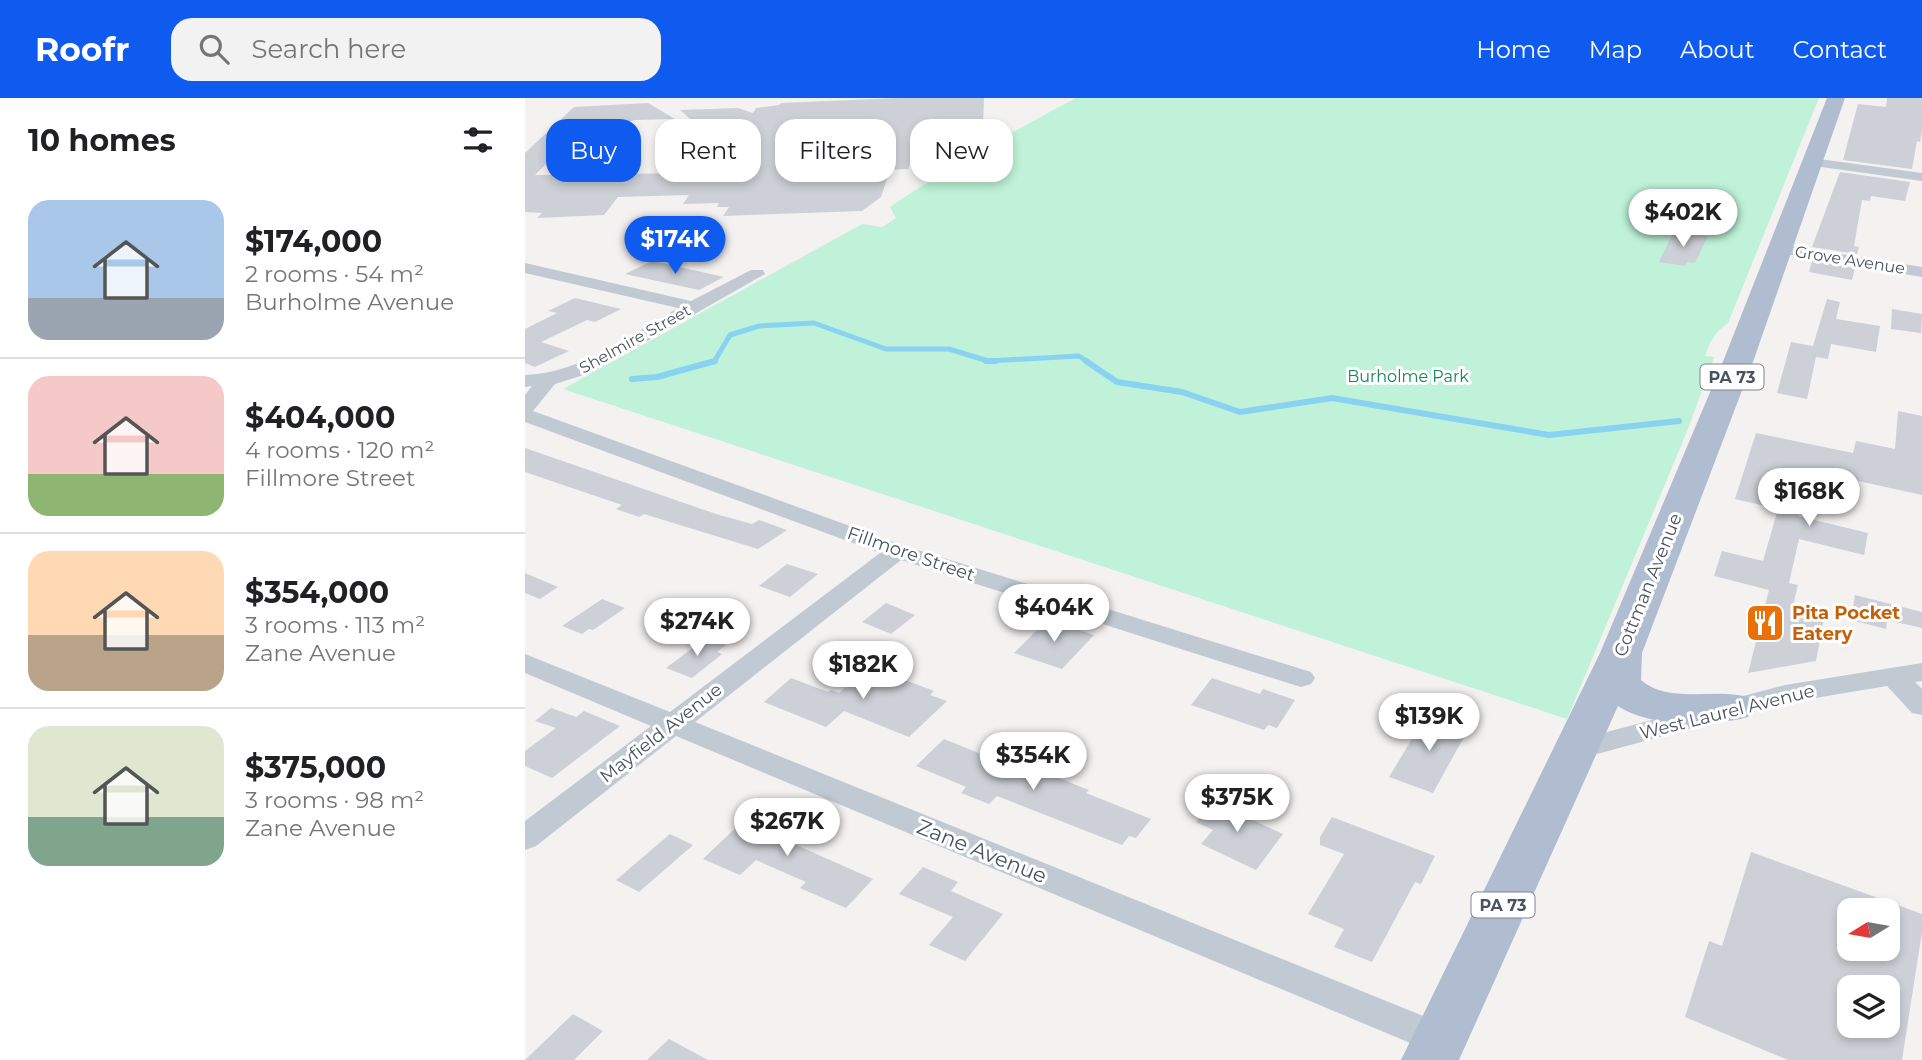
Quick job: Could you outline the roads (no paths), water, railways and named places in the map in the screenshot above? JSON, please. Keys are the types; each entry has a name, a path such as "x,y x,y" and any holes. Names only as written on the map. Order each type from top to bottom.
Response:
{"main road":[{"name":"Cottman Avenue","path":"1435,1049 1621,653 1739,359 1836,98"},
{"path":"1621,653 1620,680 1630,694 1646,703 1667,707 1733,707"}],"street":[{"path":"1812,162 1922,177"},
{"name":"Grove Avenue","path":"1779,249 1922,272"},
{"path":"525,268 694,306"},
{"name":"Shelmire Street","path":"548,380 586,368 694,306 757,274"},
{"path":"525,381 548,380"},
{"path":"525,408 548,380"},
{"name":"Fillmore Street","path":"525,415 897,551 1301,678"},
{"name":"Mayfield Avenue","path":"525,838 897,551"},
{"name":"Zane Avenue","path":"525,663 1435,1049"},
{"name":"West Laurel Avenue","path":"1575,750 1785,694 1922,672"},
{"path":"1894,677 1922,706"}],"waterway":[{"path":"715,361 730,335 759,326 814,323 886,349 949,349 988,361"},
{"path":"988,361 1079,356 1088,362"},
{"path":"632,379 657,377 715,361"},
{"path":"988,361 996,361"},
{"path":"1086,361 1117,382 1182,392 1240,412 1332,398 1549,435 1679,421"}],"place":[{"name":"Pita Pocket Eatery","path":"1765,623"}],"park label":[{"name":"Burholme Park","path":"1408,376"}]}
